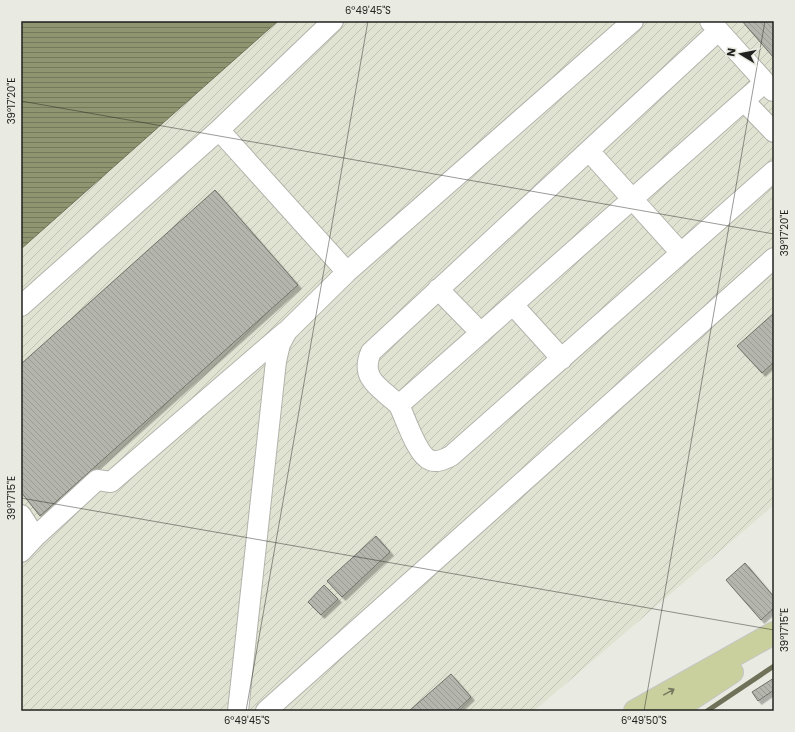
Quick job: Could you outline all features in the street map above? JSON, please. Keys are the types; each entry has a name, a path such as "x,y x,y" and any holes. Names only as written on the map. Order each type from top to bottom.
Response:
{"main road":[{"path":"635,711 774,633"},
{"path":"674,711 774,643"}],"lane":[{"path":"21,306 219,130 333,21"},
{"path":"21,552 35,537 97,480 111,482 287,331 347,272 633,21"},
{"path":"400,405 744,101 769,87 714,26 589,150 370,352 366,362 367,372 371,381 400,405 422,454 430,460 439,461 451,456 774,171"},
{"path":"744,101 774,132"},
{"path":"219,130 347,272"},
{"path":"589,150 681,253"},
{"path":"266,711 774,258"},
{"path":"438,289 481,333"},
{"path":"513,305 562,359"},
{"path":"238,711 276,361 280,344 287,331"},
{"path":"21,515 35,537"}],"shaded area":[{"path":"21,21 278,21 21,249"},
{"path":"278,21 774,21 774,505 534,711 21,711 21,249"}],"building":[{"path":"742,21 774,21 774,58"},
{"path":"215,190 298,285 40,516 21,492 21,364"},
{"path":"774,313 774,362 762,373 737,346"},
{"path":"376,536 390,552 342,597 327,581"},
{"path":"745,563 774,597 774,608 761,620 726,580"},
{"path":"324,585 338,599 321,615 308,602"},
{"path":"451,674 471,697 456,711 409,711"},
{"path":"774,678 774,690 758,701 752,692"}],"waterway":[{"path":"707,711 774,666"}]}
